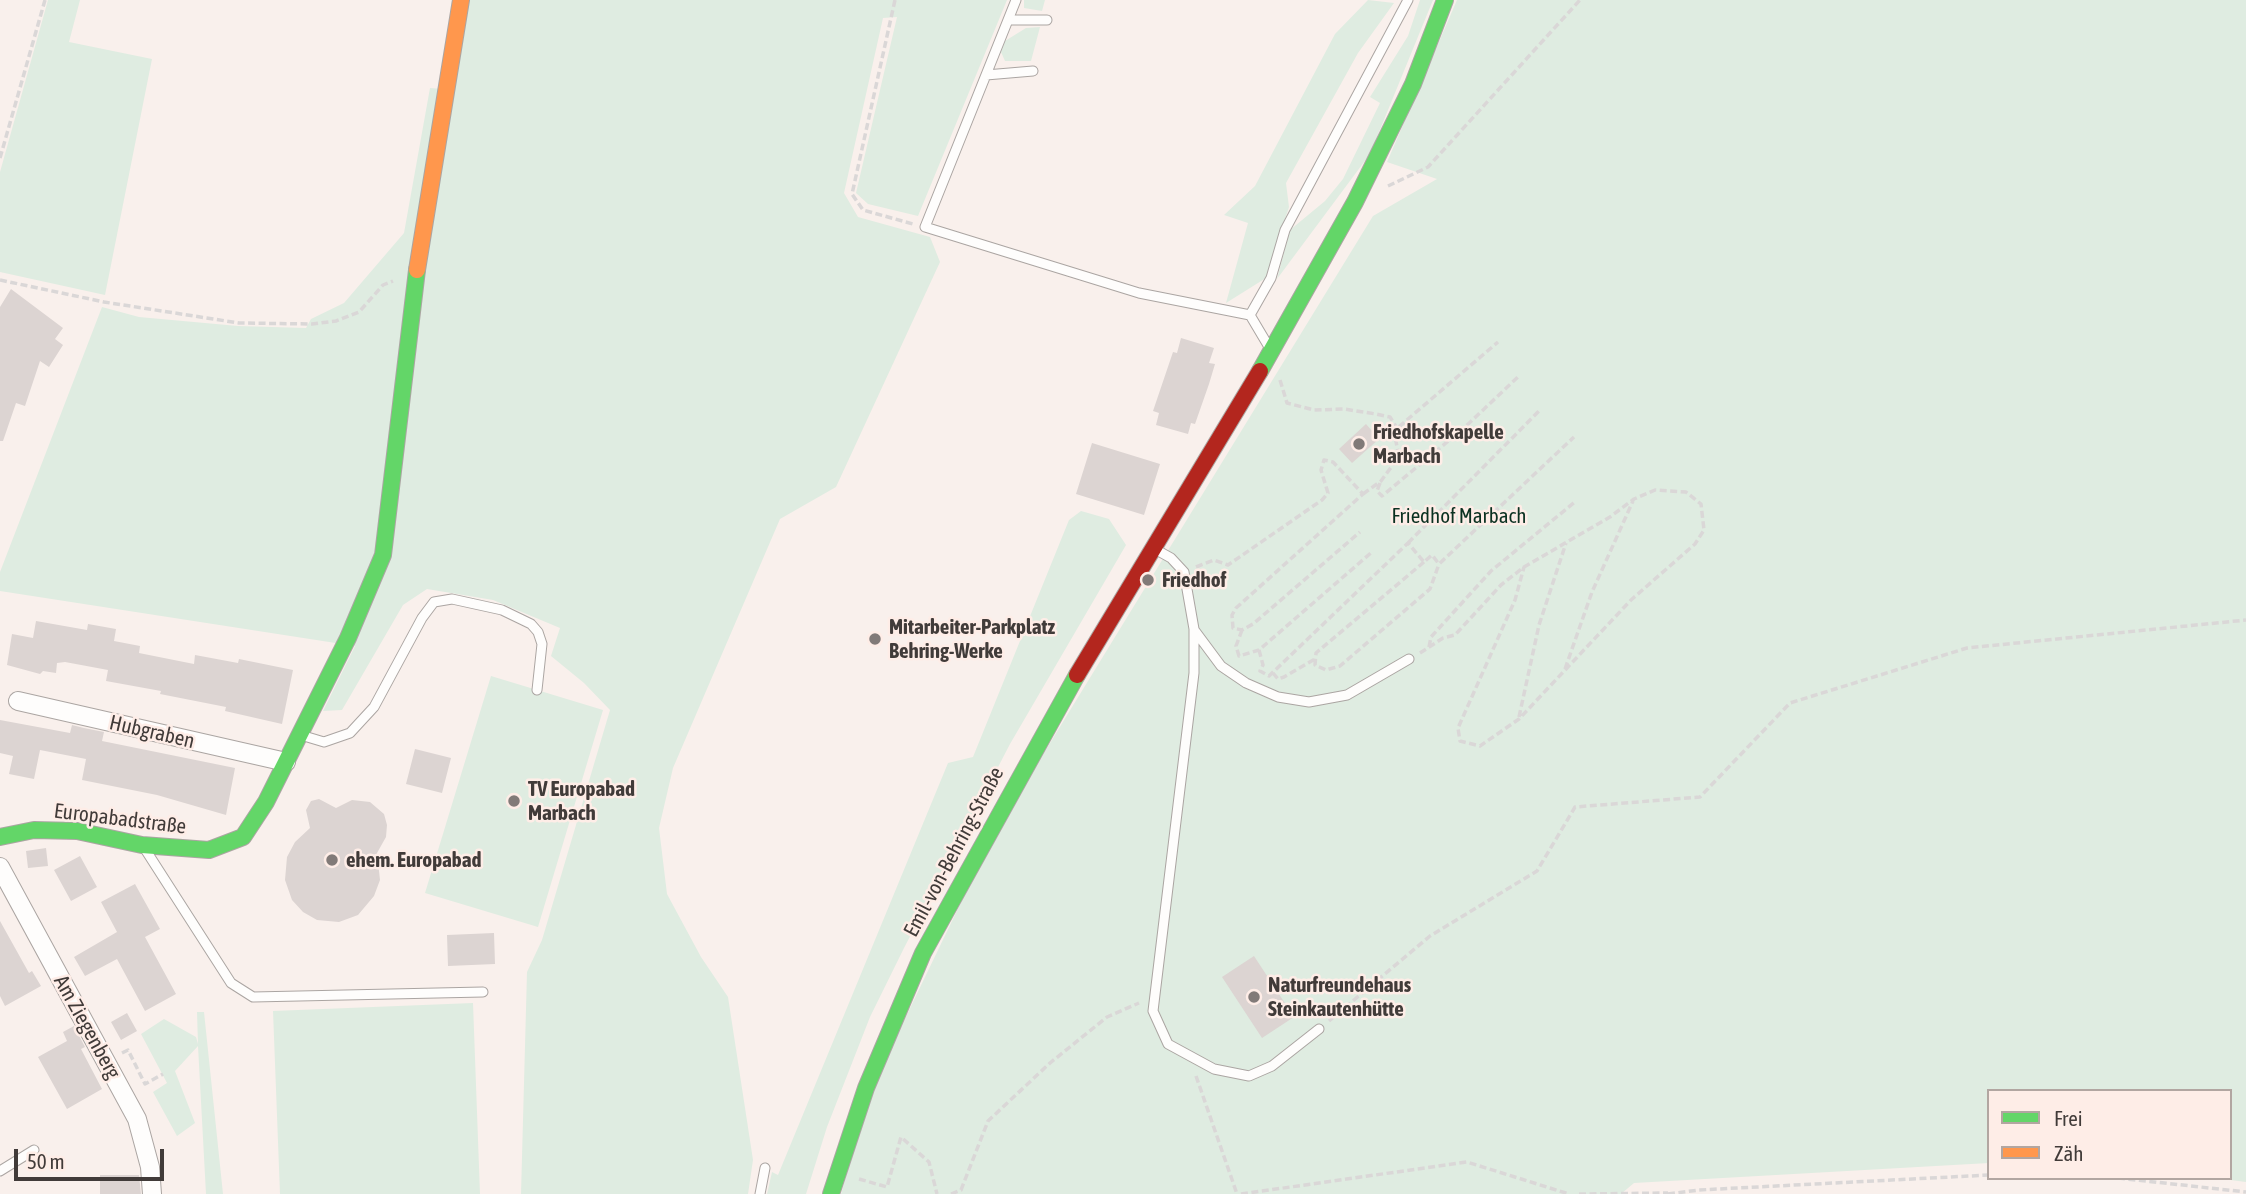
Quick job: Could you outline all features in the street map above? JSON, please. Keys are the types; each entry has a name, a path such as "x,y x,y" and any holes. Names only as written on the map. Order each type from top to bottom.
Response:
{"main road":[{"name":"Europabadstraße","path":"0,837 34,830 77,831 142,845 209,850 243,837 286,762 348,638 383,555 417,271 461,0"},
{"name":"Emil-von-Behring-Straße","path":"831,1194 889,1028 923,953 1029,758 1152,547 1272,351 1355,202 1413,84 1445,0"}],"street":[{"name":"Hubgraben","path":"18,701 286,762"},
{"name":"Am Ziegenberg","path":"0,867 137,1119 150,1167 152,1194"}],"lane":[{"path":"1016,0 925,227 1139,293 1250,315 1272,351"},
{"path":"1250,315 1271,278 1285,230 1408,0"},
{"path":"1008,20 1046,20"},
{"path":"986,75 1032,72"},
{"path":"1152,547 1171,558 1184,572 1194,629 1194,673 1153,1011 1168,1044 1214,1069 1248,1076 1272,1066 1319,1029"},
{"path":"299,734 324,742 350,733 374,708 422,618 434,602 452,599 502,610 531,624 538,632 542,644 537,690"},
{"path":"1194,629 1221,666 1246,683 1278,697 1309,702 1347,695 1409,659"},
{"path":"142,845 231,984 253,997 483,992"},
{"path":"0,1171 34,1150"},
{"path":"760,1194 765,1168"}],"path":[{"path":"0,158 45,0"},
{"path":"895,0 852,194 863,210 925,227"},
{"path":"1355,202 1428,167 1580,0"},
{"path":"0,280 117,305 239,323 312,324 336,321 359,312 383,285 417,271"},
{"path":"1498,342 1397,428 1393,437 1397,457 1377,491 1382,496 1464,428 1520,375"},
{"path":"1272,351 1287,403 1314,410 1344,409 1390,417 1397,428"},
{"path":"1259,650 1262,652 1262,674 1269,676 1408,543 1539,411"},
{"path":"1439,564 1432,555 1316,653 1315,665 1326,670 1340,666 1430,589 1439,564 1574,437"},
{"path":"1184,572 1213,560 1228,565 1322,500 1328,492 1321,470 1324,460 1333,462 1363,494"},
{"path":"1242,630 1233,628 1231,622 1236,608 1381,481"},
{"path":"1409,659 1443,638 1455,635 1501,584 1524,567 1610,517 1634,499 1655,489 1686,492 1701,504 1704,530 1695,544 1631,600 1519,719 1480,746 1460,741 1458,728 1515,600 1524,567"},
{"path":"1564,671 1592,592 1634,499"},
{"path":"1429,649 1431,637 1491,570 1576,501"},
{"path":"1360,531 1242,630 1236,654 1248,656 1259,650 1372,552"},
{"path":"1519,719 1539,625 1567,541"},
{"path":"1408,543 1424,562"},
{"path":"1319,1029 1430,936 1537,871 1575,807 1700,797 1790,703 1967,648 2246,620"},
{"path":"1273,672 1273,677 1284,677 1315,659"},
{"path":"951,1194 961,1190 988,1121 1050,1063 1107,1017 1154,996"},
{"path":"128,1051 145,1084 163,1074"},
{"path":"1190,1058 1239,1194 1467,1162 1569,1194"},
{"path":"837,1173 887,1187 901,1137 929,1162 937,1194"},
{"path":"1579,1194 1675,1192 1987,1175"},
{"path":"2136,1180 2246,1192"},
{"path":"1668,1194 1675,1192"}],"green space":[{"path":"48,0 80,0 69,42 152,59 105,295 0,272 0,172"},
{"path":"467,0 1007,0 918,216 868,204 856,193 897,17 883,18 844,193 858,217 930,237 940,262 836,487 780,519 673,768 659,828 667,894 701,957 728,997 753,1160 748,1194 521,1194 527,972 542,940 610,710 584,683 551,656 560,628 493,600 427,589 403,605 342,710 323,711 355,646 0,591 0,572 102,307 139,317 238,326 306,328 311,319 344,303 404,233 430,88 443,89"},
{"path":"1024,0 1045,0 1042,11 1024,8"},
{"path":"1368,0 1394,3 1358,53 1286,183 1289,207 1266,278 1226,303 1248,223 1224,215 1255,186 1335,34"},
{"path":"1420,0 1433,0 1370,154 1277,279 1290,230 1325,201 1343,179 1380,103 1370,97 1408,36"},
{"name":"Friedhof Marbach","path":"1457,0 2246,0 2246,1182 2230,1180 2232,1089 1987,1089 1987,1163 1634,1183 1621,1194 841,1194 871,1089 993,836 1373,216 1437,179 1387,162"},
{"path":"1040,27 1031,61 1005,61 1001,52 1005,41 1026,28"},
{"path":"1081,511 1109,519 1126,545 1010,744 904,948 870,1017 827,1127 806,1194 767,1194 772,1172 778,1175 948,763 973,757 1069,520"},
{"name":"TV Europabad Marbach","path":"491,676 603,710 538,927 425,893"},
{"path":"473,1003 480,1194 280,1194 273,1011"},
{"path":"197,1012 204,1012 223,1194 206,1194 198,1046 175,1071 195,1123 177,1136 153,1092 167,1083 141,1034 164,1019 196,1037 198,1044"}],"building":[{"path":"11,289 63,328 55,339 63,345 49,367 40,361 25,406 16,403 3,441 0,441 0,307"},
{"path":"1181,338 1214,348 1209,363 1215,364 1209,384 1195,424 1191,423 1188,434 1156,425 1159,413 1153,411 1173,352 1177,353"},
{"name":"Friedhofskapelle Marbach","path":"1366,424 1379,439 1352,463 1339,449"},
{"path":"1092,443 1160,464 1144,515 1076,494"},
{"path":"36,621 87,630 88,624 116,629 114,641 140,646 139,653 194,664 195,655 238,663 239,659 293,670 282,724 225,711 226,707 160,694 161,691 106,681 108,670 65,662 57,663 56,673 43,671 40,674 7,665 12,634 33,638"},
{"path":"0,720 70,733 72,725 104,732 102,741 235,768 226,815 157,795 82,780 86,759 40,750 34,779 9,774 13,756 0,753"},
{"path":"415,749 451,758 442,793 406,784"},
{"name":"ehem. Europabad","path":"319,799 336,808 352,800 370,802 384,814 387,825 386,837 377,853 380,880 374,896 358,915 339,922 317,920 303,912 292,900 285,880 287,857 295,842 310,828 306,810 311,801"},
{"path":"46,848 48,866 28,868 26,851"},
{"path":"80,856 97,887 71,901 54,870"},
{"path":"135,884 160,929 145,937 176,994 145,1011 117,959 85,976 74,957 117,932 101,902"},
{"path":"0,921 29,973 32,971 41,986 5,1006 0,996"},
{"path":"494,933 495,964 448,966 447,935"},
{"name":"Naturfreundehaus Steinkautenhütte","path":"1254,956 1294,1017 1262,1038 1222,977"},
{"path":"127,1013 137,1031 121,1040 111,1022"},
{"path":"74,1026 85,1047 81,1049 102,1089 67,1109 38,1057 67,1041 63,1032"},
{"path":"100,1175 139,1175 141,1194 100,1194"}],"traffic: fast":[{"path":"1260,371 1355,202 1413,84 1445,0"},
{"path":"0,837 34,830 77,831 142,845 209,850 243,837 266,802 348,638 383,555 417,270"},
{"path":"831,1194 866,1088 923,953 1077,675"}],"traffic: slow":[{"path":"417,270 461,0"}],"traffic: jam":[{"path":"1077,675 1260,371"}],"place":[{"name":"Friedhofskapelle Marbach","path":"1359,444"},
{"name":"Friedhof","path":"1148,580"},
{"name":"Mitarbeiter-Parkplatz Behring-Werke","path":"875,639"},
{"name":"TV Europabad Marbach","path":"514,801"},
{"name":"ehem. Europabad","path":"332,860"},
{"name":"Naturfreundehaus Steinkautenhütte","path":"1254,997"}]}
